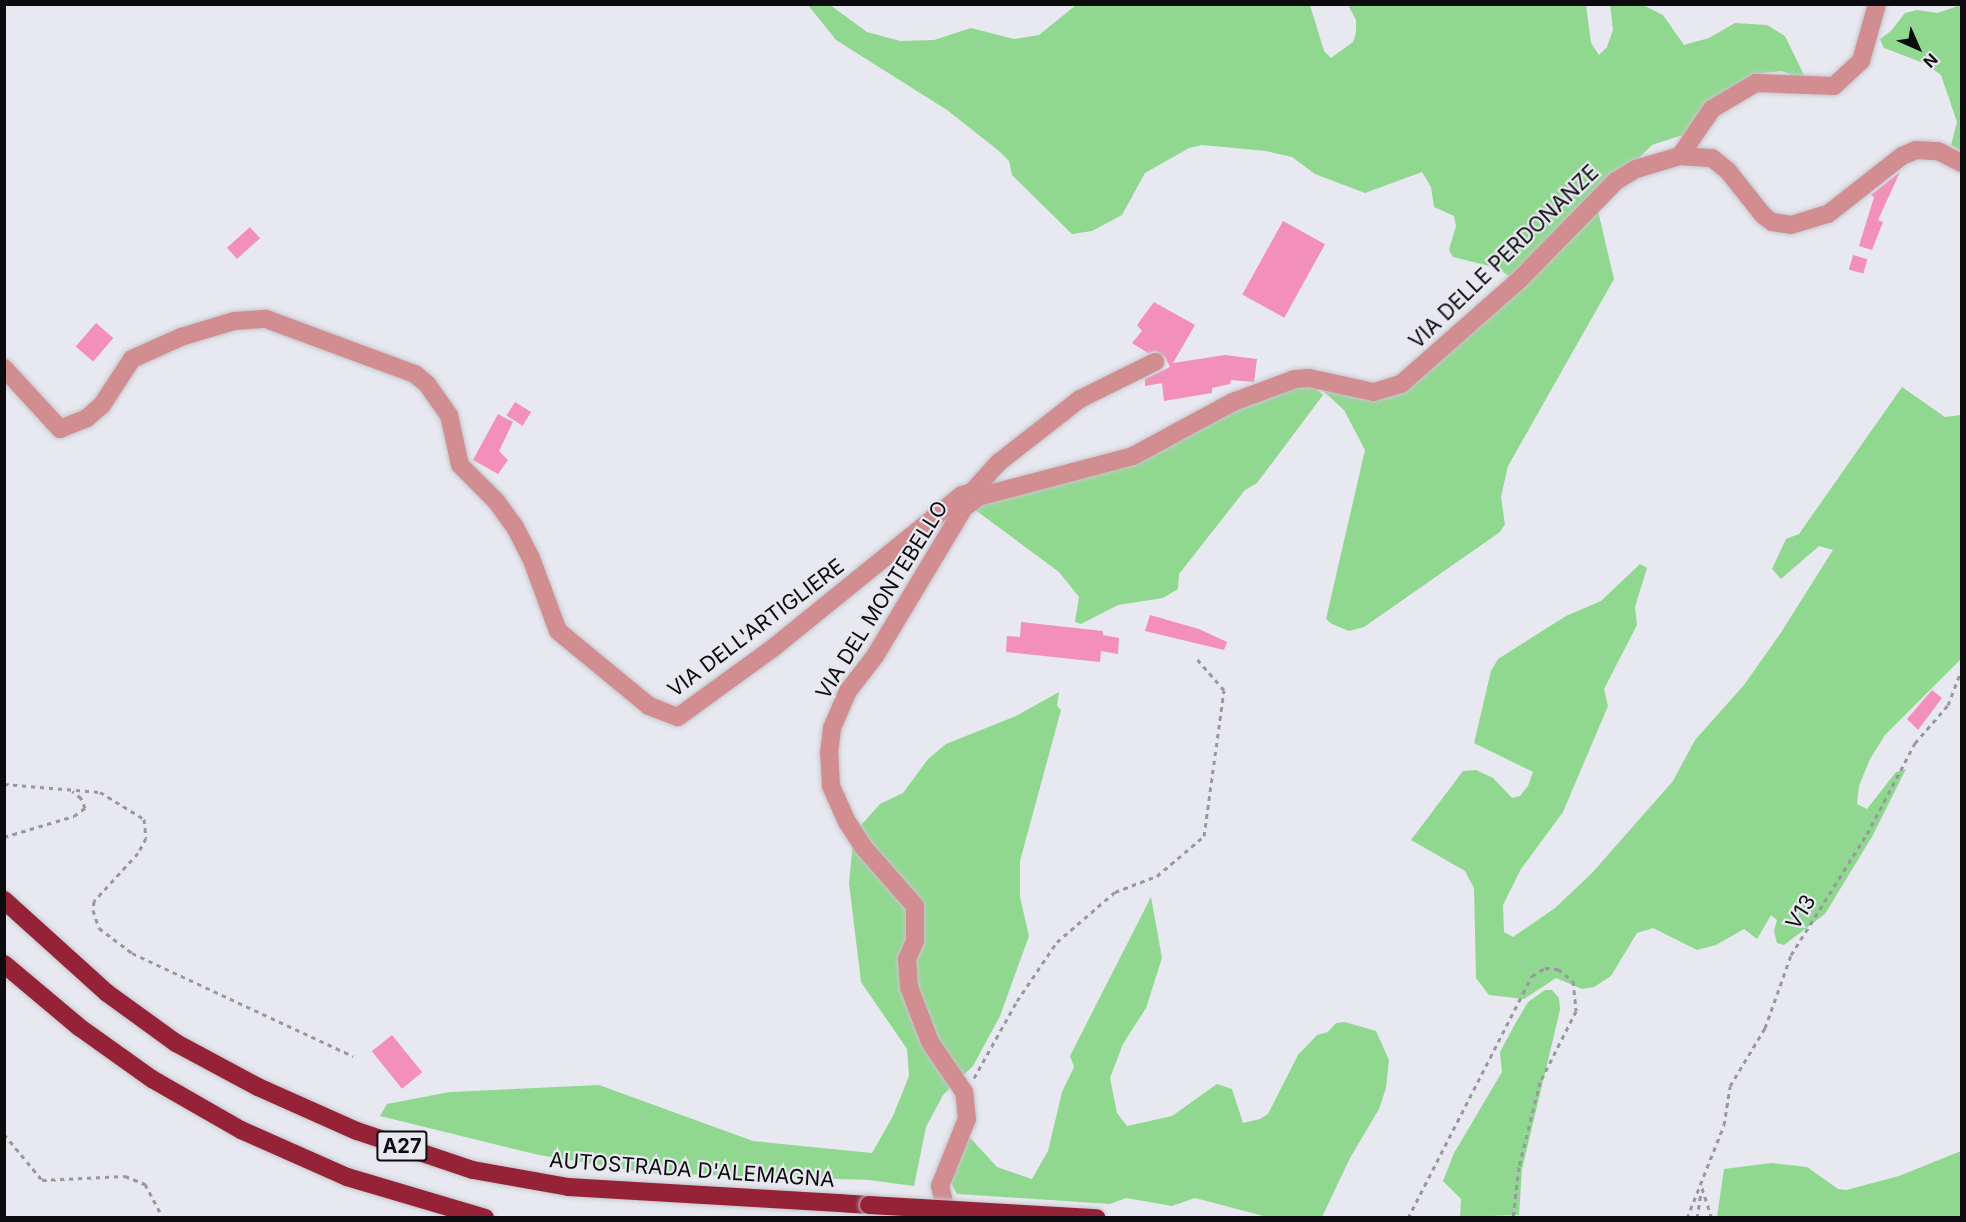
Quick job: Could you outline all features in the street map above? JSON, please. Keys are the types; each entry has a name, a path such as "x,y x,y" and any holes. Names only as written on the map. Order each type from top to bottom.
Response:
{"highway":[{"name":"AUTOSTRADA D'ALEMAGNA","path":"4,900 107,993 176,1043 258,1087 357,1131 473,1170 568,1187 1097,1218"},
{"name":"A27","path":"4,964 79,1028 152,1079 241,1130 347,1177 484,1218"}],"street":[{"path":"1680,156 1713,109 1756,83 1834,86 1861,61 1877,4"},
{"name":"VIA DELLE PERDONANZE","path":"975,494 1133,456 1233,402 1295,379 1309,378 1374,392 1393,388 1520,279 1616,181 1636,169 1680,156 1712,158 1763,215 1772,222 1791,225 1828,214 1902,156 1916,150 1938,151 1962,163"},
{"name":"VIA DELL'ARTIGLIERE","path":"4,368 60,429 80,423 102,405 132,359 181,337 248,319 266,319 415,374 427,384 450,415 460,465 496,501 519,535 558,632 649,706 678,717 772,648 962,495 975,494"},
{"path":"975,494 998,464 1080,399 1155,362"},
{"name":"VIA DEL MONTEBELLO","path":"964,1092 930,1042 909,987 907,959 915,940 915,906 864,848 847,822 831,786 829,753 832,728 848,691 875,656 963,508 975,494"},
{"path":"948,1218 940,1186 967,1119 964,1092"}],"path":[{"path":"964,1092 1057,942 1115,892 1157,876 1204,836 1224,690 1197,659"},
{"name":"V13","path":"1702,1188 1724,1125 1730,1086 1765,1028 1791,956 1867,834 1915,743 1948,705 1962,668"},
{"path":"4,784 100,792 144,819 146,838 138,853 94,901 93,910 99,928 114,942 353,1056"},
{"path":"4,837 57,822 85,808 81,798 70,790"},
{"path":"1408,1218 1532,976 1545,968 1558,969 1573,981 1576,1011 1540,1082 1519,1167 1514,1218"},
{"path":"4,1134 42,1180 125,1176 145,1184 163,1218"},
{"path":"1687,1218 1702,1188"},
{"path":"1697,1218 1702,1188"},
{"path":"1702,1188 1712,1218"}],"green space":[{"path":"808,5 830,5 867,32 900,41 934,40 971,28 1014,39 1039,35 1076,5 1310,5 1324,51 1331,58 1353,42 1356,33 1356,20 1348,5 1586,5 1591,43 1599,55 1607,47 1613,30 1610,5 1643,5 1663,15 1684,45 1709,38 1735,23 1767,25 1785,36 1804,75 1799,78 1782,71 1763,73 1689,133 1652,145 1515,280 1497,268 1453,257 1449,250 1456,226 1454,216 1434,207 1431,187 1422,172 1365,193 1315,174 1292,157 1266,151 1202,145 1189,148 1145,173 1122,215 1092,231 1072,234 1012,175 1009,161 999,151 947,110 836,40"},
{"path":"1961,5 1961,151 1951,145 1957,122 1941,75 1926,64 1884,48 1880,39 1891,31 1905,13 1917,10 1937,13"},
{"path":"1598,211 1614,279 1508,466 1501,497 1505,524 1500,532 1364,627 1349,631 1332,624 1326,619 1365,450 1344,410 1319,387 1377,391 1417,381"},
{"path":"1308,382 1323,395 1257,483 1245,490 1179,574 1178,589 1163,598 1118,605 1081,624 1075,622 1079,597 1059,572 974,509 987,499 1068,474"},
{"path":"1902,387 1945,417 1961,415 1961,659 1885,735 1870,759 1859,786 1857,804 1867,809 1896,772 1906,769 1873,835 1825,914 1784,945 1777,943 1774,931 1777,920 1771,915 1757,939 1744,929 1716,945 1697,950 1653,928 1637,933 1611,976 1594,987 1582,989 1556,978 1524,999 1489,995 1476,978 1474,888 1465,871 1411,840 1463,771 1476,770 1493,778 1512,798 1520,796 1528,786 1533,772 1474,743 1491,671 1498,659 1566,616 1601,601 1640,564 1647,568 1635,607 1637,625 1604,689 1608,706 1563,812 1521,869 1503,905 1504,932 1513,937 1555,908 1592,873 1673,781 1695,740 1744,685 1780,634 1833,550 1819,546 1781,579 1772,569 1786,539 1799,534"},
{"path":"1059,692 1057,706 1061,710 1020,861 1020,897 1029,936 1000,1016 973,1066 943,1095 926,1127 914,1186 869,1180 648,1173 539,1155 380,1116 387,1104 450,1092 599,1085 753,1141 872,1153 893,1116 909,1076 907,1049 861,982 849,883 854,833 880,804 903,793 928,759 946,744 1016,716"},
{"path":"1151,897 1162,958 1146,1008 1123,1044 1110,1078 1117,1113 1127,1126 1172,1116 1217,1084 1232,1089 1243,1123 1260,1119 1268,1114 1298,1055 1317,1035 1328,1032 1336,1023 1345,1022 1376,1031 1389,1060 1386,1088 1379,1109 1350,1158 1322,1217 1267,1217 1195,1198 1172,1206 1126,1198 1110,1204 957,1194 949,1180 964,1131 997,1167 1032,1179 1048,1151 1062,1092 1074,1067 1070,1056"},
{"path":"1545,990 1552,990 1559,998 1560,1010 1522,1169 1519,1215 1460,1217 1461,1199 1443,1181 1454,1153 1502,1072 1500,1052 1528,1002"},
{"path":"1961,1151 1961,1217 1717,1217 1724,1169 1771,1163 1807,1167 1838,1189 1846,1190 1899,1176"}],"building":[{"path":"1900,172 1878,220 1883,222 1872,250 1859,246 1874,197 1871,195"},
{"path":"1283,221 1325,244 1284,318 1242,294"},
{"path":"250,227 260,238 237,259 227,248"},
{"path":"1853,255 1867,259 1863,274 1849,269"},
{"path":"1154,302 1195,325 1173,363 1225,355 1257,359 1254,382 1231,380 1230,384 1212,388 1212,393 1164,401 1162,383 1145,386 1145,379 1170,367 1165,357 1156,351 1148,353 1132,343 1142,331 1137,325"},
{"path":"96,323 113,338 93,361 76,346"},
{"path":"515,402 531,412 523,426 507,416"},
{"path":"498,414 513,422 499,451 508,460 498,474 473,460"},
{"path":"1150,615 1199,629 1227,642 1224,650 1145,631"},
{"path":"1021,622 1103,631 1103,635 1119,638 1118,654 1101,651 1100,662 1006,652 1007,636 1020,637"},
{"path":"1932,690 1942,698 1918,730 1907,719"},
{"path":"392,1035 422,1072 402,1089 372,1051"}]}
